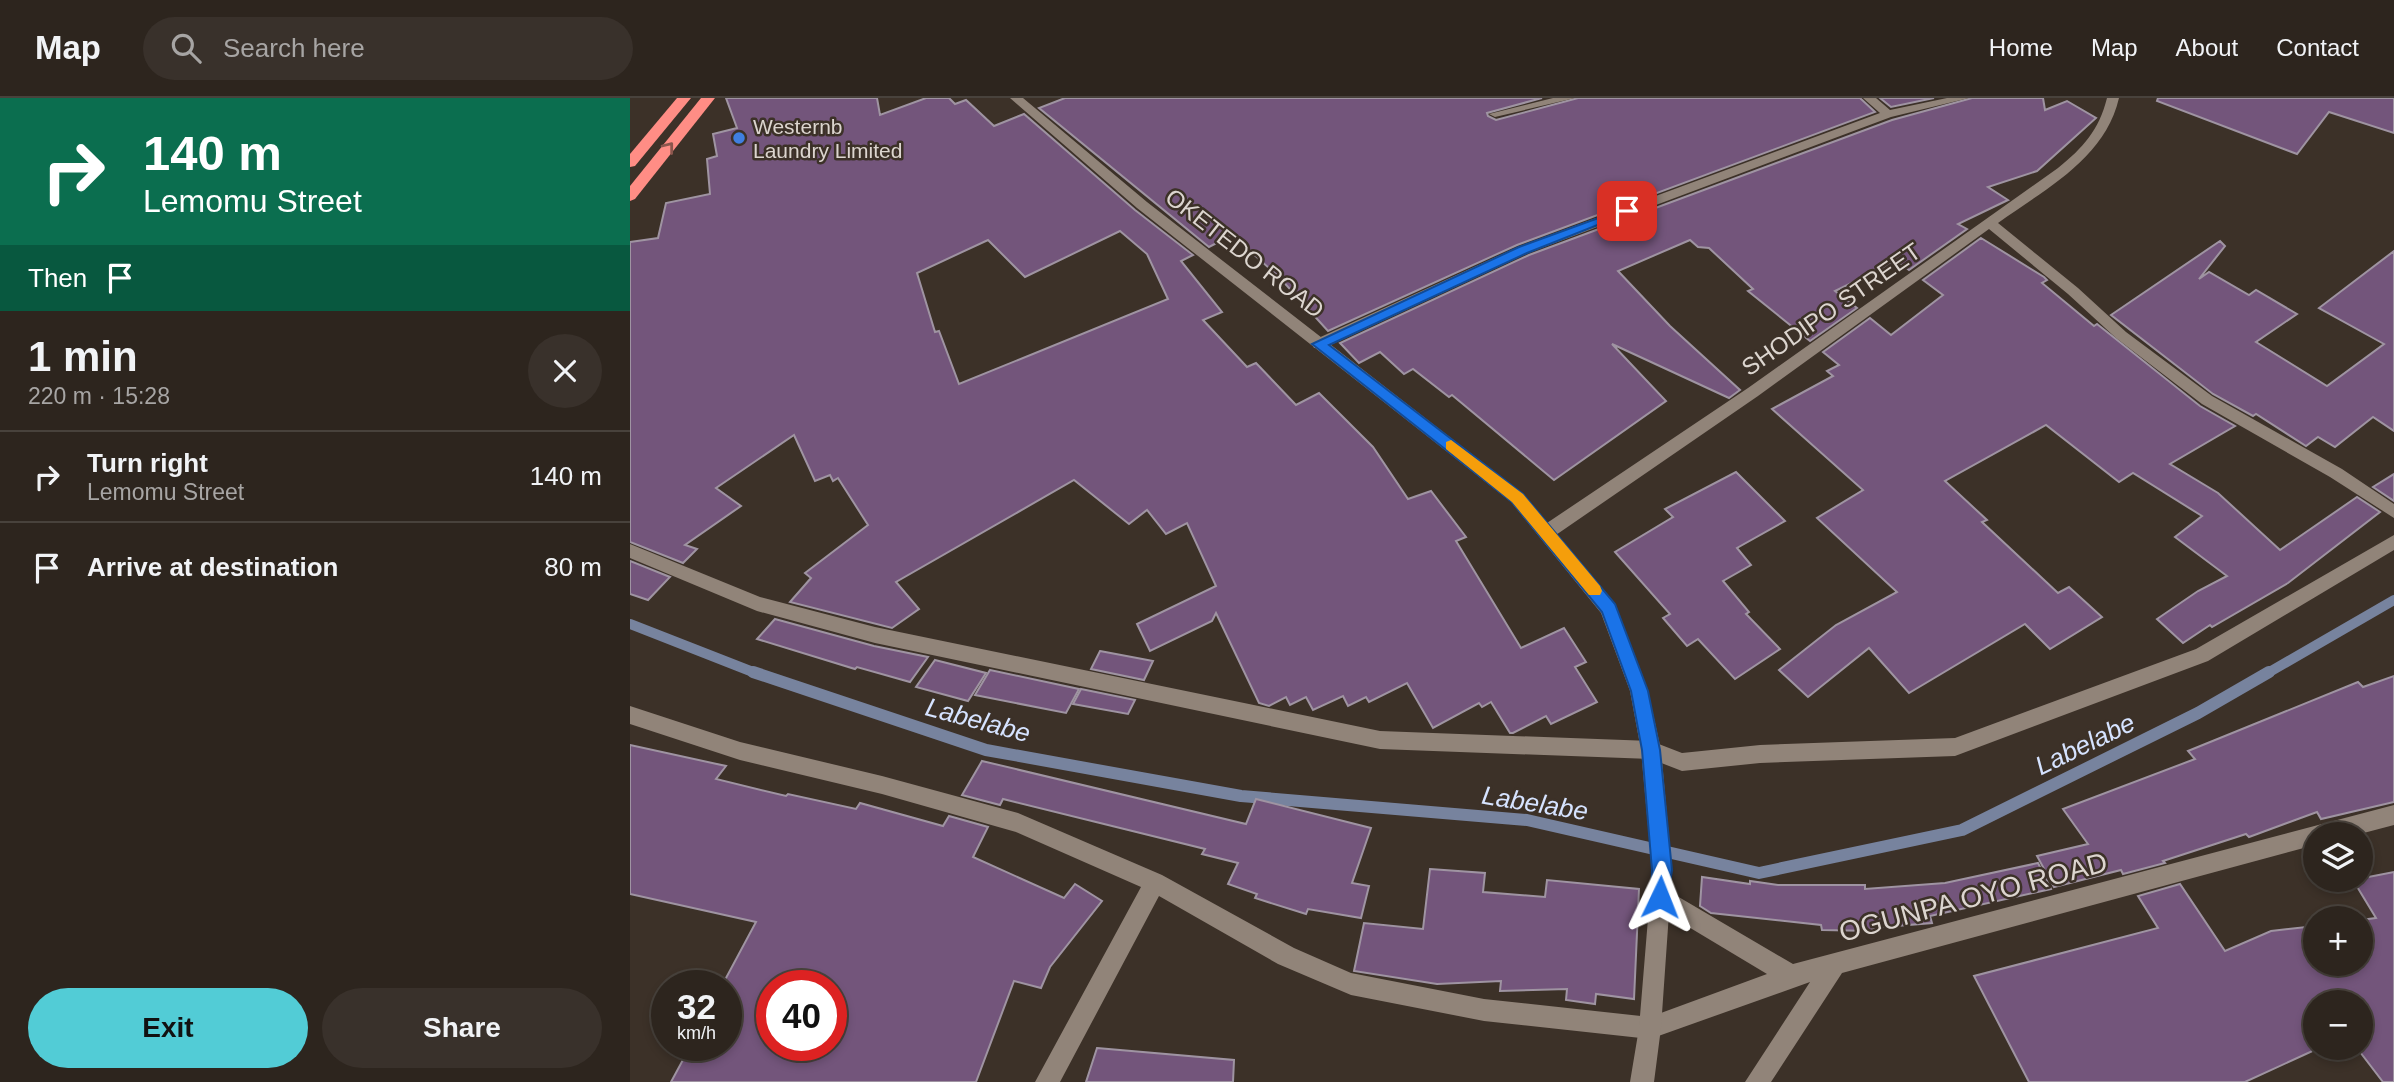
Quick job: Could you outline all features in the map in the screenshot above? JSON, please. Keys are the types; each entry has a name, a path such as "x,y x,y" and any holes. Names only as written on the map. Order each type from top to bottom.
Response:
{"highway":[{"path":"630,163 684,98"},
{"path":"630,196 708,98"}],"street":[{"name":"OKETEDO ROAD","path":"1016,98 1142,205 1517,498 1609,609 1639,691 1651,750 1662,870 1650,1028 1642,1082"},
{"path":"1495,114 1569,98"},
{"path":"1869,98 1888,114"},
{"path":"1319,344 1523,250 1888,114 1963,98"},
{"name":"SHODIPO STREET","path":"1547,532 1753,392 1991,224 2093,145 2109,118 2113,98"},
{"path":"1991,224 2073,291 2120,335 2207,400 2336,473 2394,512"},
{"path":"630,551 757,604 875,635 1380,740 1651,750 1682,762 1760,754 1955,747 2202,655 2394,542"},
{"path":"630,715 740,751 882,785 1018,823 1154,882 1286,956 1351,984 1485,1010 1650,1028"},
{"name":"OGUNPA OYO ROAD","path":"2369,822 2394,816"},
{"name":"OGUNPA OYO ROAD","path":"1650,1028 1791,976 2303,839"},
{"path":"1047,1082 1154,882"},
{"path":"1660,897 1791,976"},
{"path":"1758,1082 1834,966"}],"building":[{"path":"726,98 877,98 880,115 926,98 949,98 955,104 966,100 994,126 1024,114 1135,210 1193,255 1181,261 1222,312 1203,320 1247,367 1256,363 1296,405 1319,393 1373,447 1408,499 1431,491 1466,537 1456,541 1521,648 1564,628 1586,662 1575,667 1597,702 1551,724 1546,716 1513,733 1510,733 1491,702 1482,707 1479,703 1433,728 1407,683 1369,702 1366,697 1348,706 1343,696 1313,710 1306,697 1290,705 1286,697 1269,706 1259,703 1216,613 1212,621 1150,651 1137,624 1216,586 1187,523 1166,534 1147,510 1129,524 1074,480 896,582 919,609 892,628 790,602 811,578 805,573 868,525 838,478 833,481 830,475 815,481 794,435 716,488 741,506 685,545 697,549 683,563 630,542 630,242 658,238 666,203 710,194 707,159 717,156 713,134 737,128","holes":["1120,231 1147,254 1168,299 959,384 939,331 935,332 917,273 988,240 1025,277"]},
{"path":"1065,98 1542,98 1487,113 1496,120 1578,98 1860,98 1875,112 1517,245 1328,331 1279,277 1232,235 1209,247 1039,108"},
{"path":"1880,98 1934,98 1891,107"},
{"path":"1972,98 2043,98 2045,110 2067,101 2096,118 2037,171 1988,187 2008,200 1958,224 1967,229 1909,270 1897,261 1835,291 1857,308 1810,341 1748,291 1753,289 1709,248 1698,247 1690,240 1618,271 1670,326 1740,390 1729,398 1612,344 1666,401 1554,480 1452,395 1449,397 1413,369 1404,374 1380,352 1359,363 1340,343 1529,255 1892,120"},
{"path":"2158,98 2394,98 2394,133 2329,112 2297,154 2157,101"},
{"path":"1981,238 2044,277 2047,280 2042,283 2094,326 2097,324 2200,406 2235,426 2170,464 2218,493 2280,550 2357,497 2380,512 2288,583 2212,627 2210,625 2183,643 2157,619 2198,591 2227,576 2175,537 2202,516 2133,473 2119,482 2046,425 1945,481 1987,520 1982,522 2058,593 2069,587 2102,617 2050,649 2025,624 1909,693 1869,648 1808,697 1779,670 1836,625 1897,592 1817,518 1863,490 1772,409 1833,376 1827,371 1839,365 1823,352 1870,318 1891,335 1943,295 1923,280"},
{"path":"2220,241 2225,246 2199,279 2209,272 2249,295 2256,290 2297,314 2256,342 2327,386 2384,344 2319,308 2394,251 2394,431 2373,417 2335,447 2318,437 2306,446 2256,414 2253,416 2213,394 2111,315"},
{"path":"1736,472 1785,521 1737,548 1751,565 1723,581 1749,612 1746,614 1780,649 1735,679 1698,639 1687,646 1663,618 1670,614 1615,552 1673,517 1665,509"},
{"path":"2394,474 2394,501 2373,487"},
{"path":"630,561 670,577 648,600 630,594"},
{"path":"775,619 874,646 928,657 910,682 857,667 855,669 757,639"},
{"path":"1100,651 1153,661 1144,680 1091,669"},
{"path":"935,660 986,673 968,701 916,687"},
{"path":"990,670 1079,689 1066,713 975,695"},
{"path":"2394,676 2394,802 2321,819 2317,812 2249,837 2246,834 2163,861 2165,863 2123,874 2121,870 2054,887 2037,856 2088,844 2063,809 2195,759 2188,751 2358,682 2363,687"},
{"path":"1081,689 1135,700 1128,714 1073,704"},
{"path":"630,745 726,766 716,779 786,796 788,794 856,809 860,803 943,826 949,816 988,827 973,857 1064,898 1075,884 1102,901 1050,967 1041,988 1014,981 976,1082 671,1082 682,1061 742,1061 742,970 730,970 756,922 630,894"},
{"path":"982,761 1246,824 1256,799 1371,828 1352,883 1369,886 1361,918 1308,909 1306,914 1255,898 1257,894 1228,884 1238,863 1202,854 1205,849 1003,799 1000,805 962,795"},
{"path":"2038,863 2051,889 1930,916 1932,923 1872,928 1873,931 1822,930 1821,925 1711,913 1700,906 1702,877 1750,884 1750,881 1778,885 1865,885 1865,889 1945,883"},
{"path":"1430,869 1485,873 1483,892 1545,897 1547,880 1639,889 1634,999 1596,994 1595,1004 1566,1000 1567,989 1500,991 1501,981 1437,984 1354,971 1364,923 1423,929"},
{"path":"2394,872 2394,1082 2383,1082 2366,1060 2373,1060 2373,990 2303,990 2303,1055 2245,1082 2029,1082 1974,976 2158,928 2138,896 2180,884 2225,951 2271,931 2303,927 2303,976 2373,976 2373,918 2376,918 2373,906 2369,906 2360,892 2373,892 2373,876"},
{"path":"1097,1048 1234,1060 1233,1082 1086,1082"}],"waterway":[{"name":"Labelabe","path":"2266,674 2394,600"},
{"name":"Labelabe","path":"630,624 758,674"},
{"name":"Labelabe","path":"753,672 986,750 1241,796 1527,820 1759,873 1962,830 2198,713 2269,672"}],"slow traffic":[{"path":"1451,446 1517,498 1594,591"}],"place":[{"name":"Westernb Laundry Limited","path":"739,138"}],"route":[{"path":"1627,211 1523,250 1319,344 1517,498 1609,609 1639,691 1651,750 1662,870 1660,897"}]}
